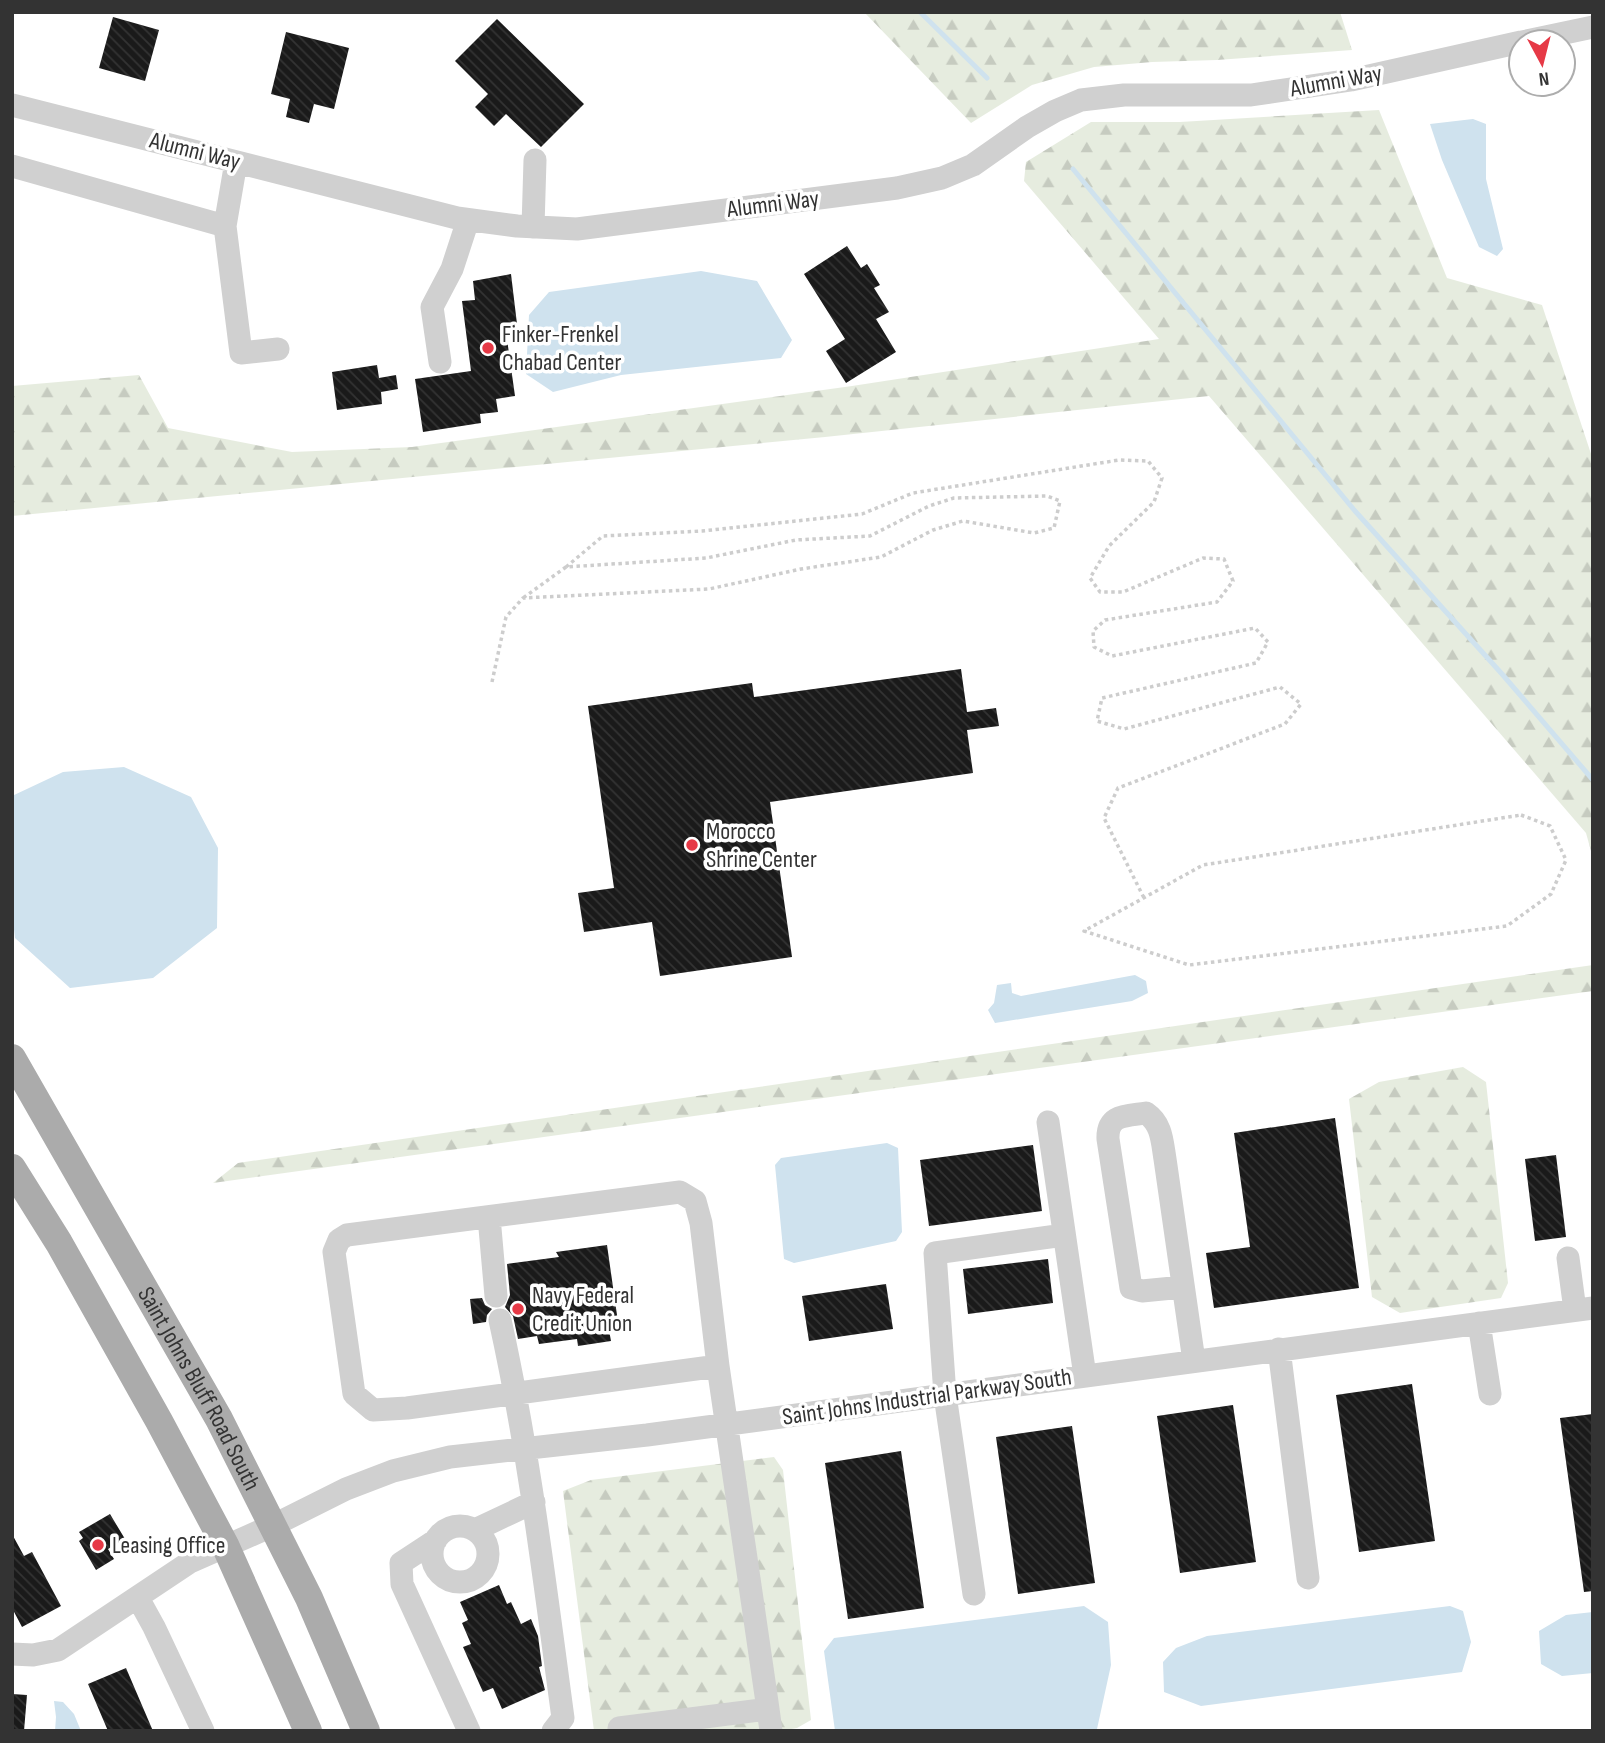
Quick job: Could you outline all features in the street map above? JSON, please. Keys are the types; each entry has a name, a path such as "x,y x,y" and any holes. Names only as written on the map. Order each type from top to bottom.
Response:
{"main road":[{"name":"Saint Johns Bluff Road South","path":"12,1058 219,1419 309,1598 366,1731"},
{"name":"Saint Johns Bluff Road South","path":"12,1168 59,1243 225,1545 308,1731"}],"street":[{"name":"Alumni Way","path":"12,105 468,219 577,229 897,187 943,178 972,165 1055,111 1081,100 1124,95 1251,95 1351,80 1507,45"},
{"path":"533,227 535,160"},
{"path":"236,162 225,226 241,353 278,349"},
{"path":"12,166 225,226"},
{"path":"440,362 432,307 452,269 468,219"},
{"path":"1183,1287 1142,1291 1131,1288 1107,1128 1112,1121 1120,1117 1146,1113 1160,1129 1194,1361"},
{"path":"1048,1122 1085,1376"},
{"path":"619,1731 619,1728 769,1720 718,1366 701,1223 695,1201 680,1192 347,1235 339,1240 334,1252 354,1394 373,1410 399,1409 718,1366"},
{"path":"489,1217 496,1296"},
{"path":"974,1594 945,1395 935,1253 1064,1235"},
{"path":"1568,1258 1584,1309"},
{"name":"Saint Johns Industrial Parkway South","path":"12,1654 33,1655 58,1650 190,1562 346,1489 393,1471 450,1457 726,1424 1584,1309"},
{"path":"500,1320 516,1393 534,1502 563,1718 553,1731"},
{"path":"1479,1323 1490,1394"},
{"path":"1279,1349 1308,1578"},
{"path":"475,1530 534,1502"},
{"path":"436,1540 433,1558 441,1573 457,1581 475,1577 487,1563 486,1544 475,1530 458,1526 449,1528 401,1563 402,1584 469,1731"},
{"path":"138,1598 155,1627 203,1731"}],"path":[{"path":"492,682 506,617 523,598 603,536 702,531 862,514 914,493 1119,460 1149,461 1162,478 1154,502 1109,546 1090,578 1100,593 1123,592 1203,558 1224,559 1233,581 1217,602 1105,620 1093,631 1094,647 1112,656 1255,628 1268,642 1256,663 1102,698 1097,722 1124,729 1280,687 1301,704 1285,723 1118,788 1104,818 1144,898"},
{"path":"523,598 709,589 801,569 881,557 933,530 963,522 1034,533 1054,528 1060,501 1047,496 954,498 929,506 870,536 796,540 706,558 566,567"},
{"path":"1521,815 1549,826 1566,860 1551,894 1507,926 1189,965 1084,931 1144,898 1203,865 1521,815"}],"green space":[{"path":"864,12 1340,12 1352,50 1094,67 1032,85 971,123"},
{"path":"1379,110 1447,278 1542,305 1593,460 1593,858 1586,833 1209,396 825,437 12,516 12,386 139,375 168,428 292,452 412,447 852,386 1159,339 1024,181 1026,162 1091,122 1180,122"},
{"path":"1593,965 1593,991 213,1183 238,1163"},
{"path":"1463,1067 1486,1082 1508,1283 1501,1298 1400,1313 1372,1297 1349,1099 1379,1082"},
{"path":"774,1457 783,1470 811,1720 797,1728 781,1731 594,1731 563,1491 591,1480"}],"water":[{"path":"1473,119 1486,124 1486,179 1503,249 1497,256 1479,247 1442,160 1430,124"},
{"path":"701,271 757,281 792,340 781,358 621,375 553,392 526,374 529,315 549,292"},
{"path":"124,767 191,797 218,848 217,928 153,978 70,988 15,938 12,912 12,796 63,772"},
{"path":"1135,975 1146,981 1148,993 1132,1001 995,1023 988,1010 994,1003 997,985 1011,983 1012,993 1021,996"},
{"path":"887,1143 898,1148 902,1232 896,1241 794,1263 784,1259 775,1165 781,1158"},
{"path":"1084,1606 1108,1622 1111,1665 1097,1729 835,1731 824,1651 834,1638"},
{"path":"1450,1606 1463,1611 1471,1642 1462,1672 1201,1706 1164,1692 1163,1662 1176,1648 1207,1636"},
{"path":"1593,1612 1593,1673 1562,1676 1541,1664 1539,1631 1566,1615"},
{"path":"54,1701 63,1702 74,1714 81,1731 55,1731"}],"building":[{"path":"113,17 159,30 145,81 99,68"},
{"path":"497,19 584,104 541,147 506,114 494,126 475,107 488,94 455,61"},
{"path":"286,32 349,48 334,109 314,104 309,123 286,117 290,99 271,94"},
{"path":"847,246 861,268 867,264 880,285 874,288 889,312 876,319 896,352 846,383 826,351 845,339 804,274"},
{"name":"Finker-Frenkel Chabad Center","path":"511,274 517,324 505,325 515,396 496,399 498,412 480,414 481,423 423,432 415,379 471,371 462,301 475,300 473,281"},
{"path":"377,365 379,378 396,375 398,389 381,392 382,404 337,410 332,372"},
{"name":"Morocco Shrine Center","path":"961,669 967,712 996,708 999,726 967,730 973,773 770,802 792,957 660,976 652,922 584,932 578,893 614,888 588,706 752,683 754,697"},
{"path":"1335,1118 1359,1288 1214,1308 1206,1253 1250,1247 1234,1133"},
{"path":"1033,1145 1042,1211 929,1226 920,1160"},
{"path":"1556,1155 1566,1237 1535,1241 1525,1159"},
{"path":"607,1245 619,1329 609,1330 611,1341 578,1346 577,1339 539,1344 537,1336 518,1339 513,1316 505,1307 510,1295 507,1264 559,1257 556,1252"},
{"path":"1048,1259 1053,1303 968,1314 963,1269"},
{"path":"886,1284 893,1329 809,1341 802,1296"},
{"path":"482,1298 485,1305 492,1309 486,1322 473,1324 470,1299"},
{"path":"1412,1384 1435,1541 1359,1552 1336,1395"},
{"path":"1233,1405 1256,1562 1180,1573 1157,1416"},
{"path":"1593,1414 1593,1591 1584,1592 1560,1418"},
{"path":"1072,1426 1095,1583 1018,1594 996,1437"},
{"path":"901,1451 924,1608 848,1619 825,1463"},
{"name":"Leasing Office","path":"110,1514 125,1539 108,1549 114,1559 96,1570 79,1541 83,1538 79,1532"},
{"path":"12,1534 24,1556 32,1552 61,1606 22,1627 12,1608"},
{"path":"499,1585 507,1604 511,1602 521,1624 531,1619 538,1636 542,1666 539,1667 545,1690 502,1709 493,1688 483,1692 463,1647 471,1644 462,1623 468,1620 460,1602"},
{"path":"126,1668 153,1731 108,1731 88,1684"},
{"path":"12,1694 27,1695 24,1731 12,1731"}],"waterway":[{"path":"920,12 987,78"},
{"path":"1073,169 1355,511 1593,780"}],"place":[{"name":"Finker-Frenkel Chabad Center","path":"488,348"},
{"name":"Morocco Shrine Center","path":"692,845"},
{"name":"Navy Federal Credit Union","path":"518,1309"},
{"name":"Leasing Office","path":"98,1545"}]}
